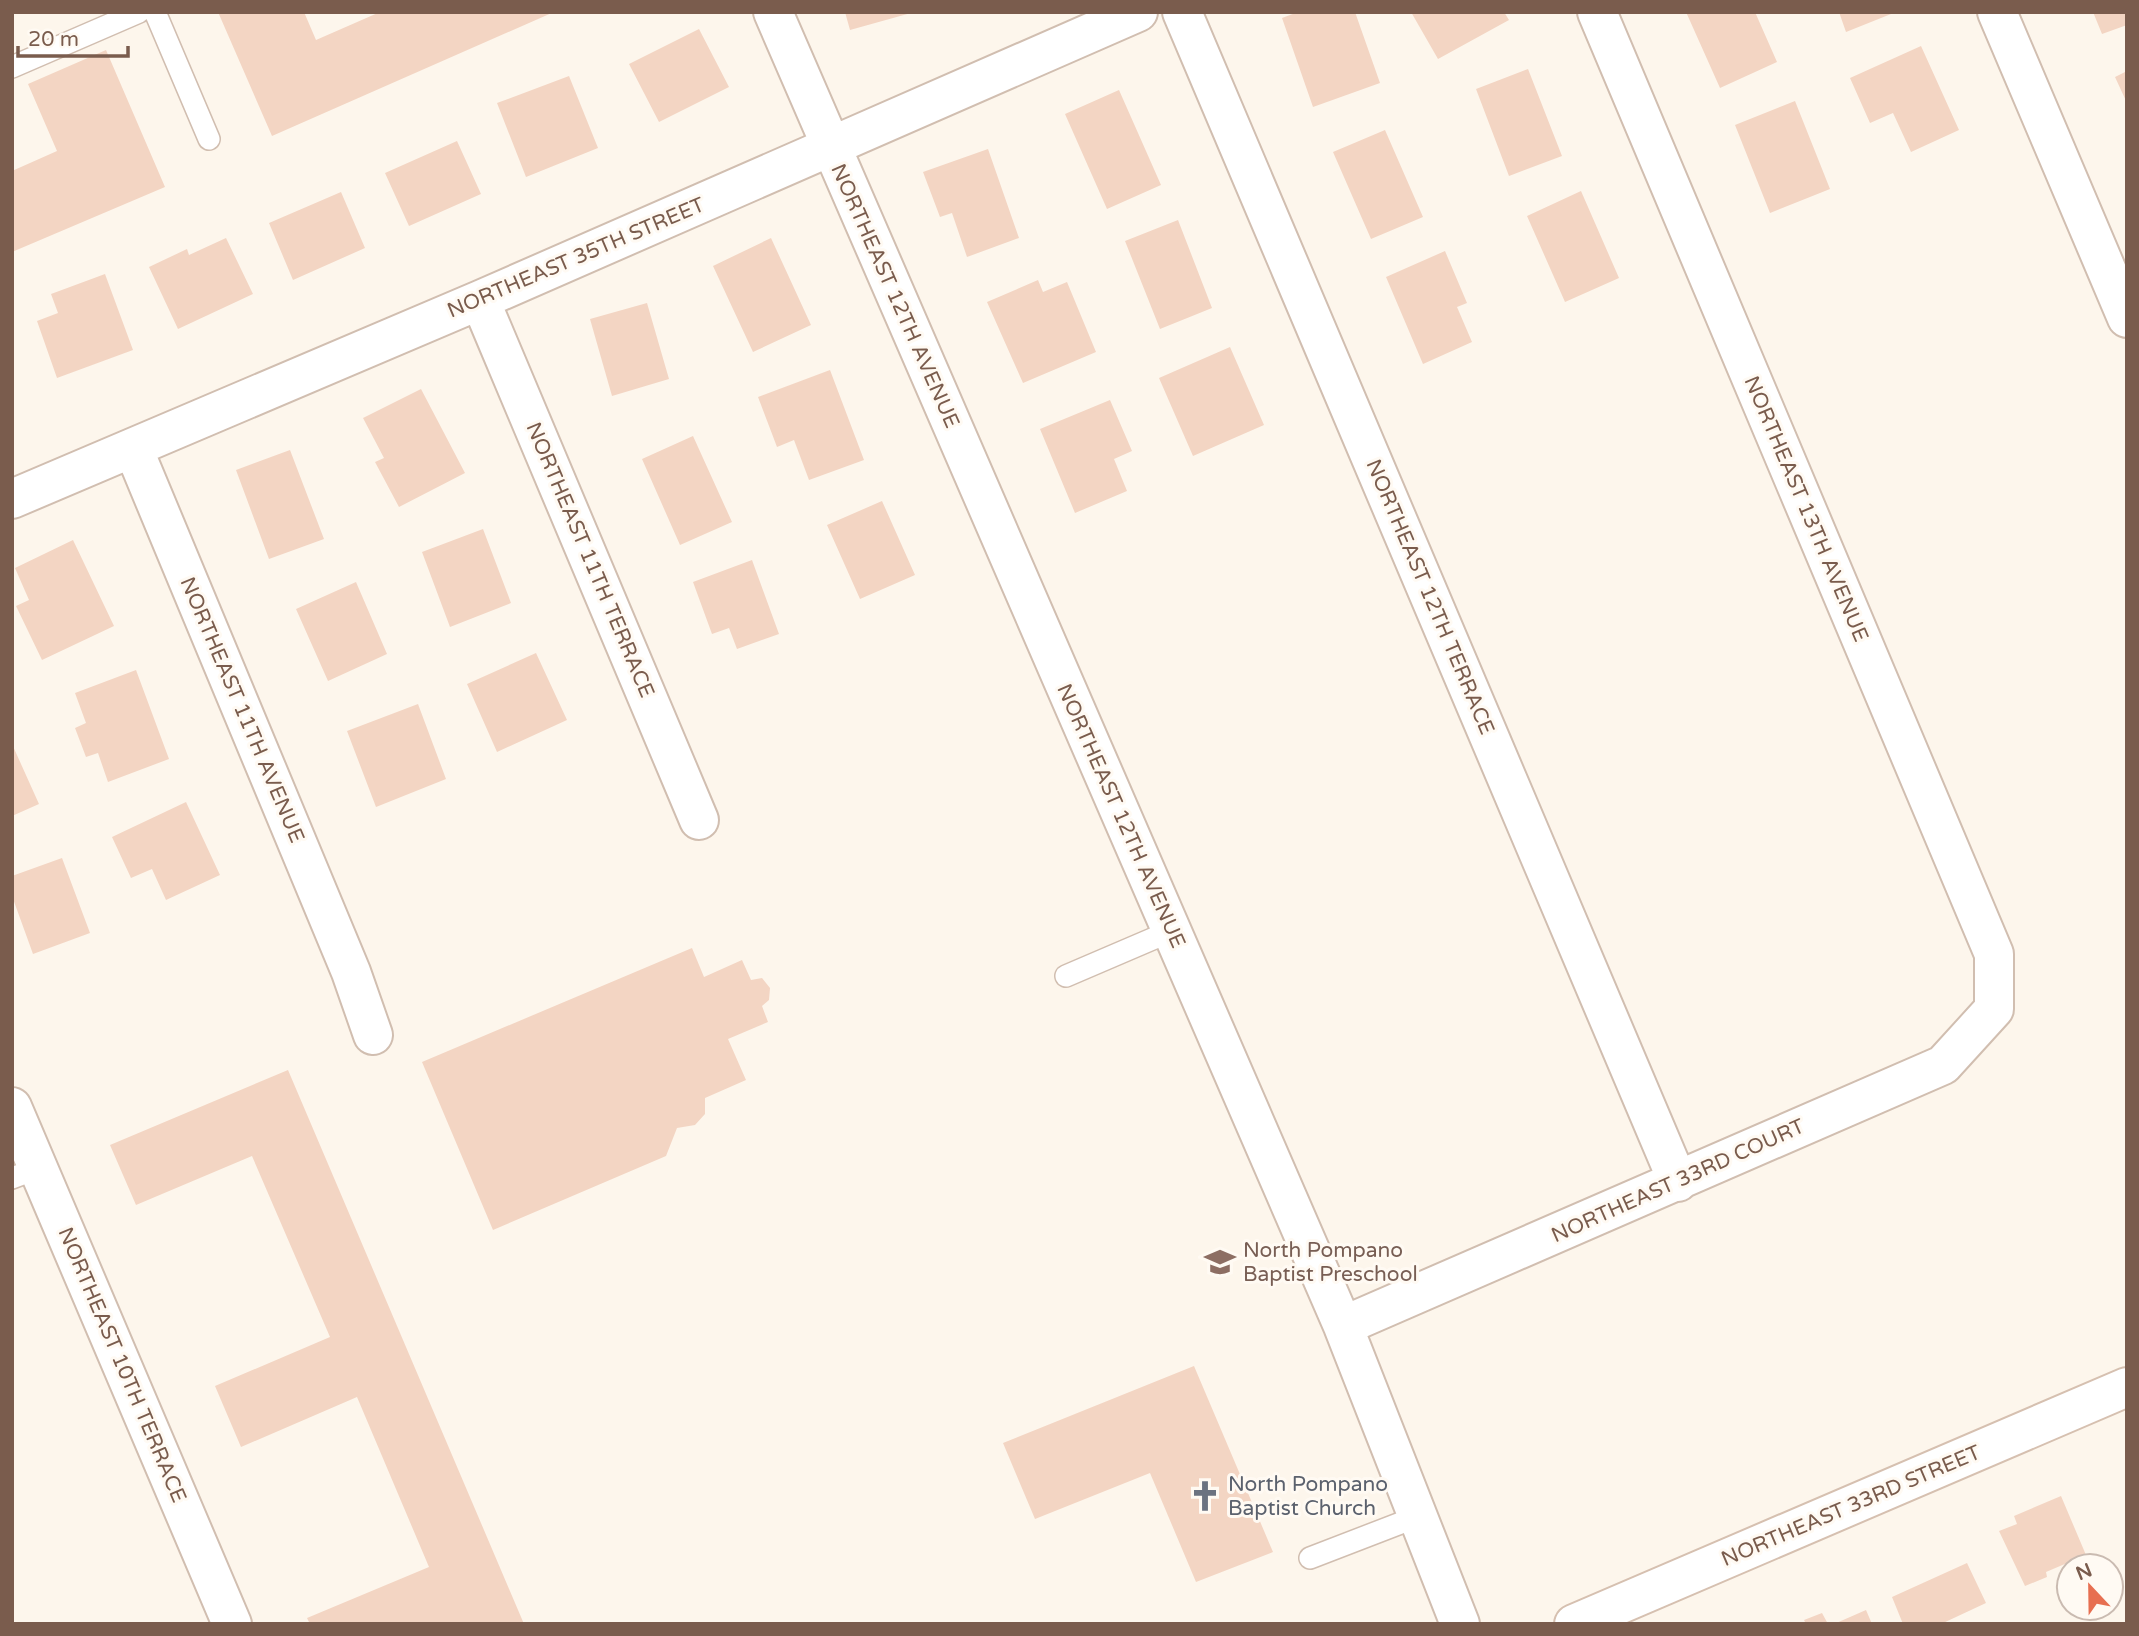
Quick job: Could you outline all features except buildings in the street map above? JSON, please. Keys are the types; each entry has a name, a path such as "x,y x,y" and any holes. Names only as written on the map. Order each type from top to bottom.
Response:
{"street":[{"name":"NORTHEAST 12TH AVENUE","path":"773,12 1343,1326 1460,1624"},
{"name":"NORTHEAST 35TH STREET","path":"12,499 480,300 1138,12"},
{"name":"NORTHEAST 12TH TERRACE","path":"1182,12 1678,1182"},
{"name":"NORTHEAST 13TH AVENUE","path":"1597,12 1994,954 1994,1009"},
{"path":"1997,12 2127,318"},
{"name":"NORTHEAST 11TH TERRACE","path":"480,300 699,820"},
{"name":"NORTHEAST 11TH AVENUE","path":"133,448 351,972 373,1035"},
{"name":"NORTHEAST 33RD COURT","path":"1343,1326 1943,1065 1994,1009"},
{"name":"NORTHEAST 10TH TERRACE","path":"12,1107 25,1173 232,1624"},
{"name":"NORTHEAST 33RD STREET","path":"1574,1624 2127,1387"}],"lane":[{"path":"12,66 139,12"},
{"path":"155,12 209,139"},
{"path":"1066,975 1171,931"},
{"path":"1310,1558 1419,1516"}],"place":[{"name":"North Pompano Baptist Preschool","path":"1220,1262"},
{"name":"North Pompano Baptist Church","path":"1205,1496"}]}
